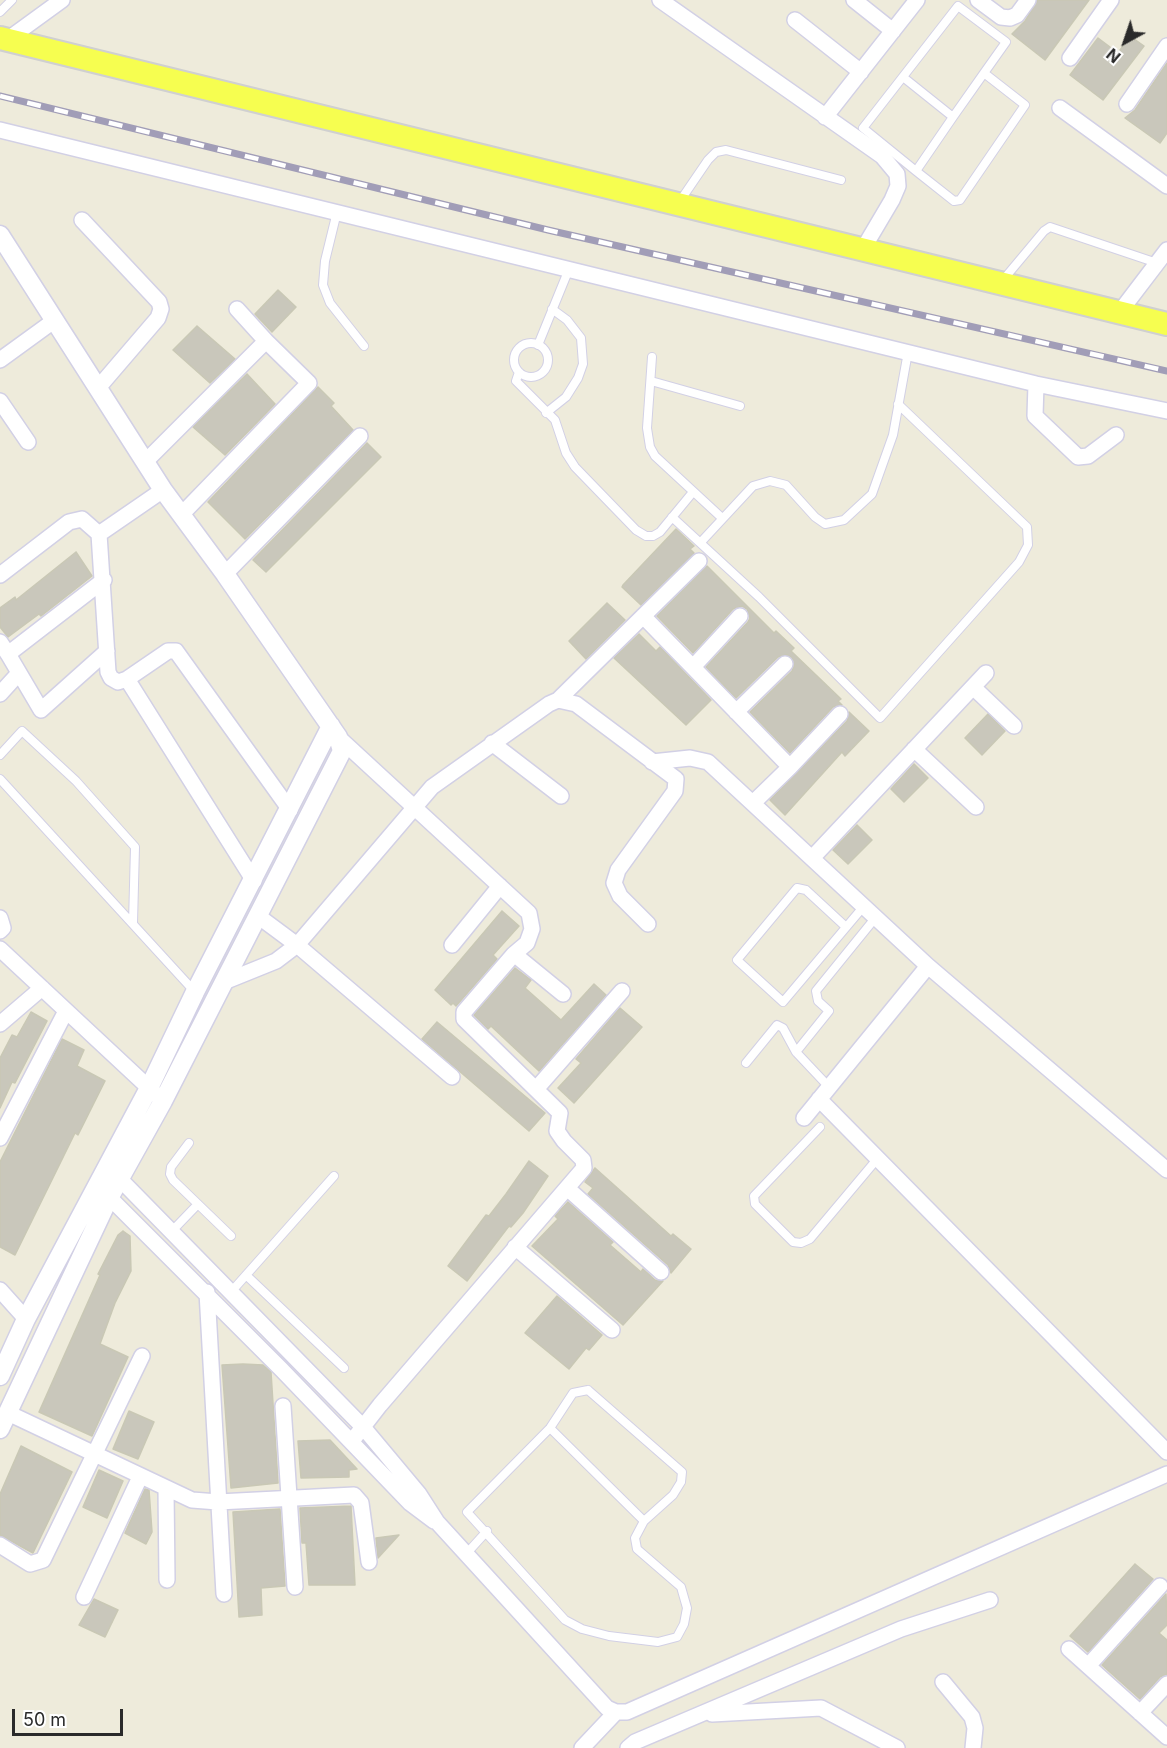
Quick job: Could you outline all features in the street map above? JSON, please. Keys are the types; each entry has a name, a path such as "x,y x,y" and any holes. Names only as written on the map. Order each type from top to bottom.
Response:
{"main road":[{"path":"3,39 1119,313 1165,320"}],"street":[{"path":"3,39 62,0"},
{"path":"660,0 902,169 892,200 863,249"},
{"path":"854,0 893,31"},
{"path":"825,117 917,0"},
{"path":"978,0 1001,17 1010,18 1017,15 1028,0"},
{"path":"1070,58 1111,0"},
{"path":"795,20 861,72"},
{"path":"1127,104 1167,46"},
{"path":"1060,108 1167,186"},
{"path":"0,130 908,350 1036,384 1167,411"},
{"path":"82,220 159,302 161,309 158,318 98,388"},
{"path":"0,235 163,490 225,574 334,732 342,751 163,1101 114,1173"},
{"path":"1119,313 1162,257"},
{"path":"181,515 309,383 237,309"},
{"path":"0,360 55,320"},
{"path":"145,462 266,341"},
{"path":"1036,384 1035,416 1078,457 1088,456 1116,435"},
{"path":"0,401 28,442"},
{"path":"225,574 360,436"},
{"path":"99,534 163,490"},
{"path":"0,575 69,522 82,519 99,534 104,580 108,672 111,678 118,682 127,679 168,651 176,651 290,810"},
{"path":"224,982 276,961 297,945 432,787 492,743 558,700 699,561"},
{"path":"104,580 4,648 41,710 107,651"},
{"path":"643,616 790,767"},
{"path":"693,667 740,616"},
{"path":"736,712 785,664"},
{"path":"0,694 19,673"},
{"path":"813,857 986,673"},
{"path":"127,679 254,881"},
{"path":"973,687 1014,726"},
{"path":"558,700 576,704 676,779 675,791 618,870 614,883 620,896 648,924"},
{"path":"754,802 840,714"},
{"path":"334,732 529,913 532,929 527,943 514,954 464,1012 464,1019 472,1030 537,1088 561,1113 557,1131 584,1160 584,1168 352,1441"},
{"path":"19,1390 0,1374 26,1319 114,1173 149,1088 195,992 290,810 334,732"},
{"path":"492,743 561,796"},
{"path":"914,749 976,807"},
{"path":"652,762 690,758 708,762 754,802 928,966 1164,1163"},
{"path":"452,945 500,886"},
{"path":"258,916 297,945 452,1077"},
{"path":"0,918 3,928 0,931"},
{"path":"0,949 163,1101"},
{"path":"514,954 563,994"},
{"path":"804,1118 928,966"},
{"path":"0,1024 42,988"},
{"path":"537,1088 622,991"},
{"path":"0,1138 66,1011"},
{"path":"824,1093 878,1158 1167,1452"},
{"path":"114,1173 363,1427 419,1494 437,1522"},
{"path":"567,1188 661,1272"},
{"path":"104,1192 352,1441 410,1503 437,1522 607,1708 616,1712 627,1712 1167,1473"},
{"path":"104,1192 4,1421 94,1455 192,1500 218,1502 334,1494 354,1495 359,1498 369,1562"},
{"path":"515,1247 612,1330"},
{"path":"208,1268 207,1296 224,1594"},
{"path":"0,1290 26,1319"},
{"path":"0,1545 30,1564 43,1560 142,1356"},
{"path":"283,1406 291,1497 295,1587"},
{"path":"84,1597 140,1477"},
{"path":"166,1490 167,1580"},
{"path":"1088,1666 1160,1586"},
{"path":"628,1748 635,1742 901,1629 990,1600"},
{"path":"1069,1649 1167,1737"},
{"path":"943,1682 972,1718 975,1728 973,1748"},
{"path":"1140,1713 1167,1684"},
{"path":"700,1714 821,1708 875,1743 897,1748"},
{"path":"582,1748 616,1712"}],"lane":[{"path":"0,12 12,0"},
{"path":"915,171 984,73 1006,42 958,6 863,128 902,169 915,171 954,201 963,197 1025,105 984,73"},
{"path":"903,77 953,117"},
{"path":"677,204 708,160 716,152 726,150 841,180"},
{"path":"337,212 325,261 323,285 330,303 364,346"},
{"path":"1000,284 1044,231 1050,227 1162,257"},
{"path":"538,345 569,268"},
{"path":"546,413 566,397 578,378 583,364 581,338 567,320 552,309"},
{"path":"519,372 533,377 546,367 547,356 538,345 525,344 516,351 514,361 519,372 516,381 555,420 566,453 575,467 636,530 646,536 653,536 693,492"},
{"path":"701,542 753,486 770,481 786,485 814,517 825,524 844,520 872,494 892,435 908,350"},
{"path":"652,357 647,429 650,447 655,456 722,518"},
{"path":"651,381 740,406"},
{"path":"672,517 701,542 880,718 1019,562 1029,544 1027,527 898,404"},
{"path":"0,755 22,731 76,781 135,848 134,923"},
{"path":"0,779 195,992"},
{"path":"846,927 806,890 797,888 736,960 783,1002 864,906"},
{"path":"796,1052 829,1011 818,1000 816,991 876,917"},
{"path":"746,1063 777,1025 783,1028 796,1052 824,1093"},
{"path":"820,1127 754,1196 755,1204 793,1242 801,1243 810,1239 878,1158"},
{"path":"189,1143 171,1167 170,1174 231,1236"},
{"path":"231,1292 334,1176"},
{"path":"172,1232 198,1204"},
{"path":"246,1275 344,1368"},
{"path":"588,1390 682,1472 681,1482 673,1495 644,1521 635,1538 637,1549 681,1587 687,1608 684,1624 677,1637 658,1642 609,1636 582,1629 565,1620 487,1531 467,1512 550,1428 573,1393 588,1390"},
{"path":"550,1428 644,1521"},
{"path":"467,1553 487,1531"}],"building":[{"path":"1038,0 1089,0 1045,60 1012,34 1025,21"},
{"path":"1130,36 1144,46 1103,100 1070,75 1098,38 1118,53"},
{"path":"1167,63 1167,133 1160,143 1125,118 1135,110"},
{"path":"278,290 296,307 272,332 255,314"},
{"path":"197,326 235,359 210,383 173,350"},
{"path":"247,374 275,404 225,455 193,427"},
{"path":"318,387 334,403 331,406 353,430 245,539 208,502"},
{"path":"367,443 381,457 266,572 253,560"},
{"path":"676,529 694,546 690,549 694,553 641,605 622,587"},
{"path":"76,552 92,576 41,616 39,614 8,637 0,627 0,608 15,597 16,600"},
{"path":"707,566 774,633 776,631 794,648 791,651 841,699 838,701 842,705 833,707 790,753 750,712 792,671 794,666 792,658 787,655 778,657 736,698 706,667 748,622 750,618 747,609 742,606 733,609 693,653 657,616"},
{"path":"607,603 625,620 586,659 569,641"},
{"path":"639,634 656,651 660,647 711,700 686,725 614,658"},
{"path":"849,712 869,731 845,756 842,752 785,815 770,800 847,721"},
{"path":"988,714 1005,731 982,755 965,738"},
{"path":"914,764 928,778 904,802 891,789"},
{"path":"857,825 872,840 848,864 833,850"},
{"path":"502,911 519,926 493,955 497,959 456,1006 453,1003 451,1005 435,990"},
{"path":"515,968 531,980 525,988 561,1020 594,984 606,995 539,1071 491,1026 488,1029 474,1015"},
{"path":"620,1008 642,1027 574,1103 558,1088 581,1063 576,1059"},
{"path":"31,1012 47,1021 15,1083 12,1082 0,1108 0,1058 12,1035 17,1037"},
{"path":"437,1022 545,1113 529,1131 422,1039"},
{"path":"62,1039 84,1050 77,1066 105,1081 78,1135 75,1133 15,1255 0,1247 0,1162"},
{"path":"529,1161 548,1176 523,1213 511,1227 509,1226 467,1281 448,1266 486,1215 489,1216 506,1194"},
{"path":"595,1168 671,1236 673,1234 691,1249 671,1273 668,1265 588,1194 593,1188 585,1182"},
{"path":"568,1202 613,1242 610,1245 641,1272 643,1269 655,1280 663,1281 623,1325 532,1246 558,1219 555,1216"},
{"path":"123,1231 130,1236 131,1271 115,1303 100,1344 128,1357 92,1436 39,1412 100,1275 98,1274 118,1235"},
{"path":"557,1296 602,1335 589,1350 586,1348 569,1369 525,1333"},
{"path":"222,1365 263,1365 271,1372 278,1483 231,1488"},
{"path":"129,1411 154,1422 138,1459 113,1449"},
{"path":"330,1440 357,1469 349,1470 349,1477 301,1478 298,1441"},
{"path":"21,1446 72,1472 33,1553 0,1535 0,1494"},
{"path":"99,1470 123,1481 107,1518 83,1507"},
{"path":"145,1489 149,1490 152,1532 146,1544 125,1533"},
{"path":"351,1506 355,1585 309,1585 306,1543 302,1543 300,1508"},
{"path":"280,1509 285,1586 261,1588 262,1615 239,1617 233,1512"},
{"path":"399,1535 378,1558 376,1538"},
{"path":"1135,1564 1153,1579 1088,1652 1070,1636"},
{"path":"1166,1594 1167,1625 1159,1633 1167,1640 1167,1674 1160,1677 1140,1699 1102,1665"},
{"path":"94,1599 118,1610 105,1637 79,1625"}],"railway":[{"path":"0,96 548,230 1167,371"}]}
